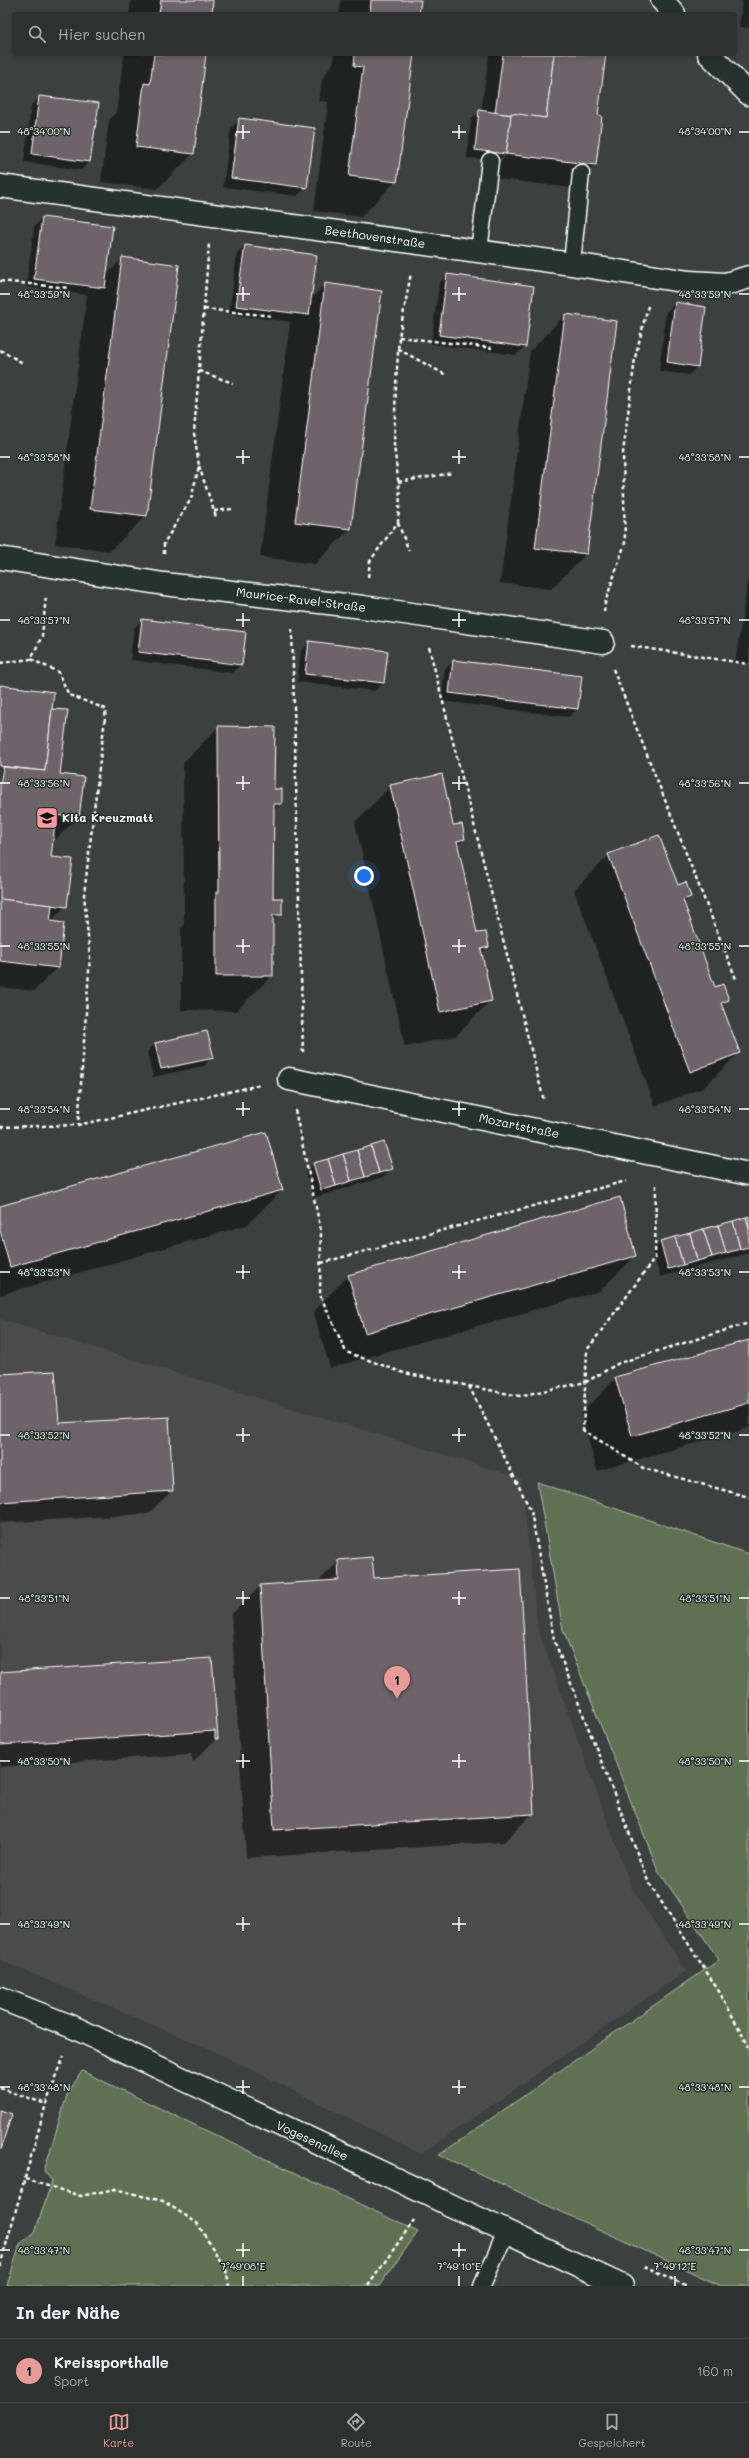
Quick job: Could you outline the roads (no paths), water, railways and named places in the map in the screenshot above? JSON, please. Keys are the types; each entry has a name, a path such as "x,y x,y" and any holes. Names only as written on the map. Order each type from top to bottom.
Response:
{"street":[{"path":"662,0 672,12"},
{"path":"711,56 749,94"},
{"name":"Beethovenstraße","path":"0,186 479,251 689,282 726,284 749,277"},
{"name":"Maurice-Ravel-Straße","path":"0,558 164,584 363,607 422,617 603,642"},
{"name":"Mozartstraße","path":"296,1080 749,1174"},
{"name":"Vogesenallee","path":"0,1998 74,2028 622,2286"}],"lane":[{"path":"479,251 490,161"},
{"path":"572,264 581,173"},
{"path":"482,2286 506,2232"}],"place":[{"name":"Kita Kreuzmatt","path":"47,818"},
{"name":"Kreissporthalle","path":"397,1699"}]}
